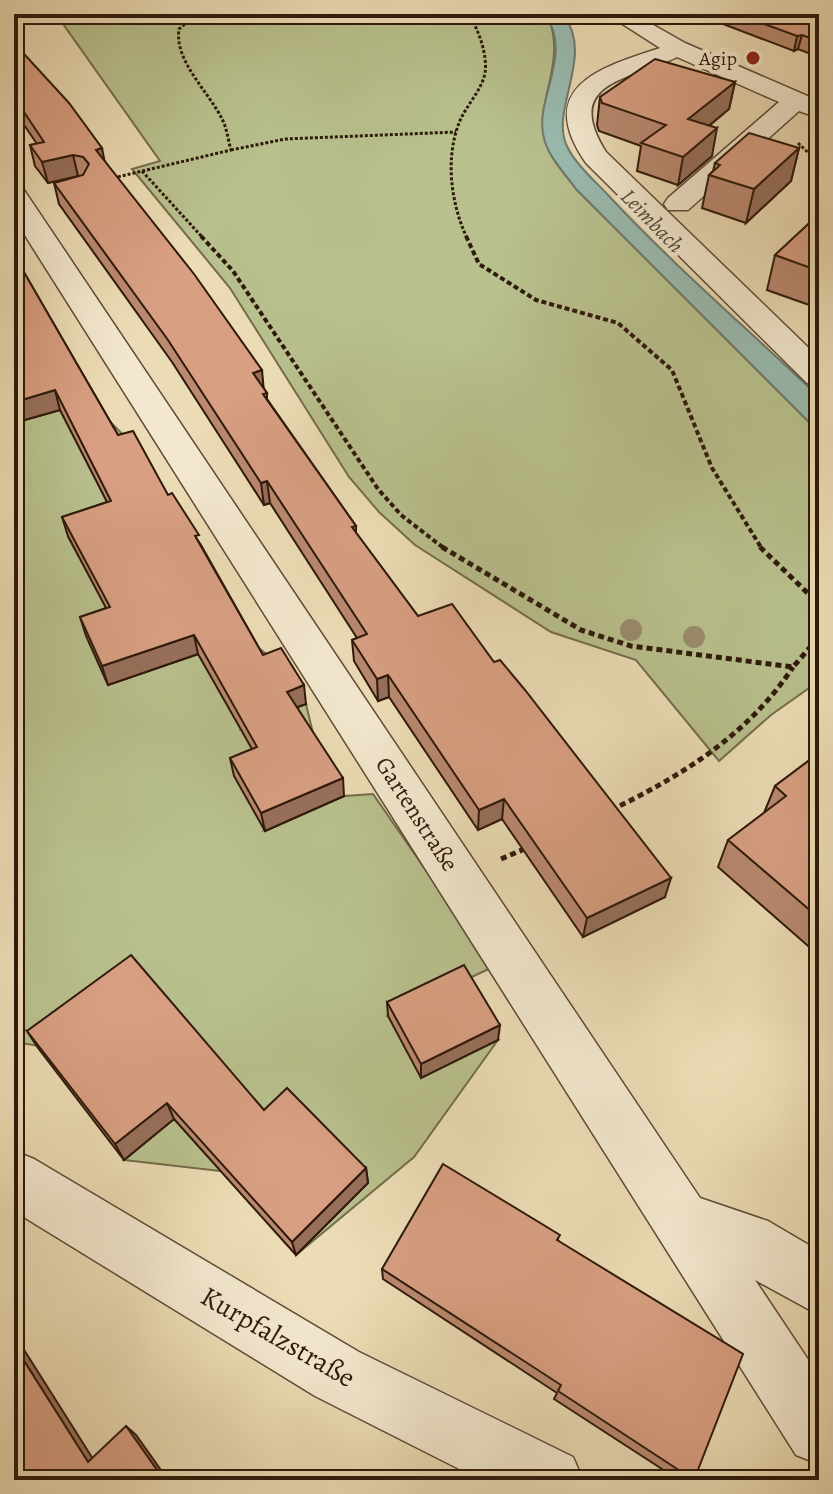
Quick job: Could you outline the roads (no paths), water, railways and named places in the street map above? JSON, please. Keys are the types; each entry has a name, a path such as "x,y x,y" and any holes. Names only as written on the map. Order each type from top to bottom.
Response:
{"street":[{"path":"625,15 677,48 808,105 678,204"},
{"path":"668,53 624,69 583,93 577,105 579,128 595,157 819,376"},
{"path":"16,199 77,187"},
{"name":"Gartenstraße","path":"16,199 819,1432"},
{"name":"Kurpfalzstraße","path":"14,1179 337,1374 550,1480"},
{"path":"680,1221 747,1242 819,1285"}],"water":[{"path":"545,14 563,14 572,30 574,64 563,129 566,144 574,158 659,247 819,397 819,432 576,189 555,160 545,142 542,126 556,46"}],"place":[{"name":"Agip","path":"753,58"}],"water label":[{"name":"Leimbach","path":"652,221"}]}
